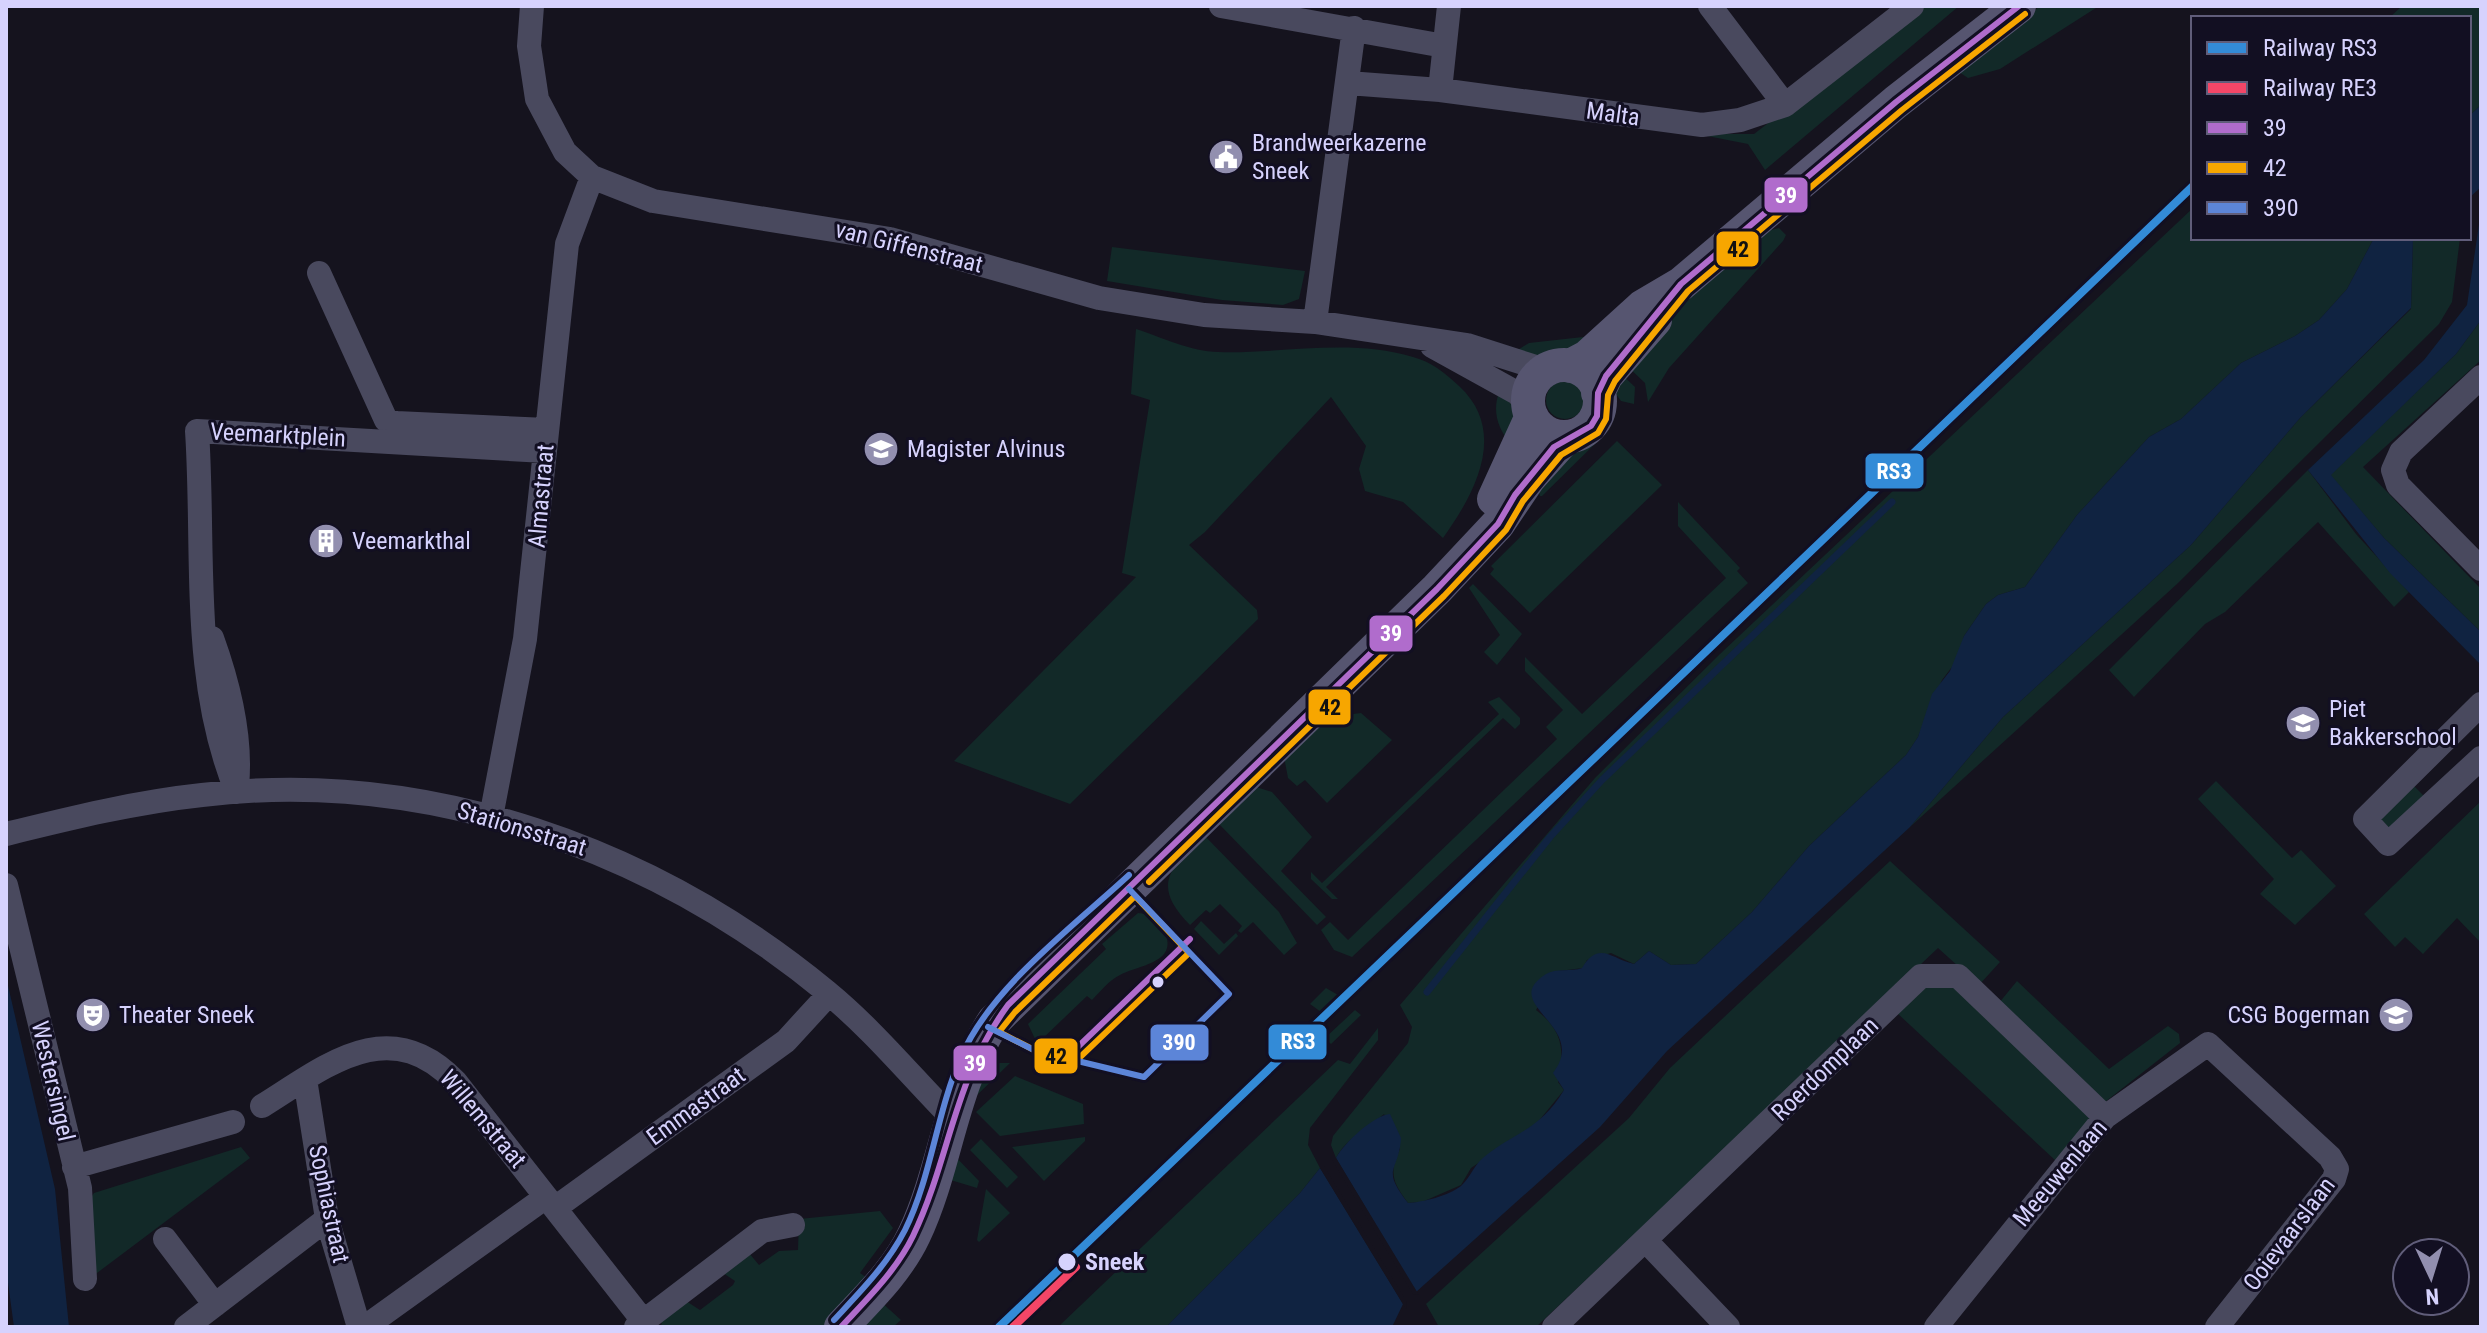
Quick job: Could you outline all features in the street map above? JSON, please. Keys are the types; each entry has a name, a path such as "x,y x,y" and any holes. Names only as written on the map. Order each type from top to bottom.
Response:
{"main road":[{"path":"1483,537 1485,517 1530,411 1535,379 1587,357 1642,307 1681,284 1896,102 2019,6"},
{"path":"1598,393 1606,376 1681,284"},
{"path":"841,1327 886,1279 915,1233 970,1060 1008,1005 1446,580 1498,524 1529,478 1566,437 1591,426 1597,416 1595,383 1583,370 1558,368"},
{"path":"1530,411 1549,434 1566,437"}],"street":[{"name":"van Giffenstraat","path":"532,6 529,46 537,99 565,152 592,177 653,201 890,239 1099,298 1204,315 1315,322 1416,337 1467,345 1558,368"},
{"path":"1221,6 1444,46"},
{"path":"1440,90 1449,6"},
{"path":"1710,6 1785,105"},
{"name":"Malta","path":"1348,83 1440,90 1702,125 1740,120 1785,105 1912,6"},
{"path":"1315,322 1354,28"},
{"name":"Almastraat","path":"491,817 525,639 567,244 592,177"},
{"path":"319,273 386,420 546,440"},
{"name":"van Giffenstraat","path":"1416,337 1517,393 1530,411"},
{"path":"2481,377 2401,452 2393,470 2398,485 2481,569"},
{"name":"Veemarktplein","path":"237,792 223,758 206,674 197,431 546,440"},
{"path":"2481,704 2365,819 2388,844 2481,758"},
{"name":"Stationsstraat","path":"6,834 113,809 237,792 370,794 491,817 608,856 727,917 829,994 951,1117"},
{"name":"Westersingel","path":"6,885 80,1188 85,1279"},
{"name":"Roerdomplaan","path":"1554,1327 1921,976 1958,976 2105,1117"},
{"name":"Emmastraat","path":"362,1327 786,1041 829,994"},
{"name":"Meeuwenlaan","path":"1936,1327 2105,1117 2208,1044"},
{"name":"Ooievaarslaan","path":"2208,1044 2330,1157 2337,1169 2334,1179 2217,1327"},
{"name":"Willemstraat","path":"262,1106 338,1057 371,1048 409,1052 426,1058 455,1081 642,1325"},
{"name":"Sophiastraat","path":"305,1079 327,1219 362,1327"},
{"path":"74,1167 233,1122"},
{"path":"186,1327 327,1219"},
{"path":"642,1325 762,1231 793,1225"},
{"path":"165,1239 215,1305"},
{"path":"1646,1241 1728,1327"}],"green space":[{"path":"1921,6 1959,6 1765,170 1748,144 1697,134 1754,134"},
{"path":"2040,6 2099,6 2000,69 1968,78 1959,72"},
{"path":"2402,6 2481,6 2481,105 2471,114 2471,16 2391,16"},
{"path":"2191,210 2191,240 2373,240 2347,289 2319,320 2295,336 2241,363 2181,419 2149,437 2077,515 2025,587 1998,595 1986,604 1964,636 1958,659 1942,680 1918,737 1906,755 1809,846 1752,912 1696,964 1671,965 1649,951 1634,964 1611,953 1587,960 1583,968 1559,971 1536,1010 1557,1033 1561,1051 1558,1082 1564,1090 1537,1123 1471,1168 1461,1185 1422,1202 1408,1203 1398,1189 1393,1171 1400,1149 1384,1114 1352,1139 1336,1158 1331,1145 1333,1136 1408,1043 1412,1027 1400,1005 1595,778 1720,654"},
{"path":"1779,228 1786,235 1783,241 1669,368 1648,402 1645,383 1625,364 1676,308 1767,231"},
{"path":"2413,240 2460,240 2452,302 2439,324 2177,584 1910,827 2003,717 2191,545 2300,418 2411,309"},
{"path":"1112,247 1305,271 1299,299 1283,305 1222,300 1107,281"},
{"path":"2481,320 2481,360 2363,467 2481,589 2481,632 2384,538 2330,475 2456,354"},
{"path":"1136,329 1208,351 1365,348 1420,359 1449,377 1474,404 1482,422 1482,462 1466,501 1443,538 1403,502 1365,491 1359,469 1366,446 1331,397 1205,532 1189,545 1257,610 1258,619 1070,804 954,761 1136,577 1122,573 1150,400 1131,394"},
{"path":"1583,337 1590,344 1563,355 1544,357 1516,351 1529,343"},
{"path":"1619,372 1635,387 1634,404 1621,401 1616,394"},
{"path":"1565,381 1578,387 1584,400 1578,413 1565,419 1552,413 1546,400 1552,387"},
{"path":"1499,392 1512,405 1517,416 1511,445 1498,420 1496,407"},
{"path":"1603,436 1540,496 1535,481 1572,450"},
{"path":"1617,441 1662,485 1530,613 1490,574 1494,569 1491,566"},
{"path":"2308,470 2356,534 2409,592 2394,607 2318,522 2225,612 2205,624 2134,697 2109,670"},
{"path":"1678,502 1740,568 1737,571 1748,583 1352,957 1334,950 1321,930 1330,922 1348,940 1557,739 1546,727 1563,710 1525,671 1525,657 1582,714 1726,578 1678,526"},
{"path":"1473,584 1522,634 1497,665 1484,652 1500,635 1469,588"},
{"path":"1499,697 1520,718 1520,724 1515,729 1503,718 1326,887 1338,899 1332,899 1311,879 1311,872 1322,883 1499,714 1488,702"},
{"path":"1361,713 1392,740 1327,803 1305,780 1297,786 1288,778 1284,757 1330,717"},
{"path":"2216,781 2292,858 2301,850 2336,886 2295,925 2260,894 2274,879 2198,799"},
{"path":"2412,784 2424,796 2389,830 2377,818"},
{"path":"1256,787 1272,792 1312,837 1281,871 1326,917 1317,925 1219,824"},
{"path":"2481,801 2481,943 2457,918 2423,954 2405,937 2395,947 2364,914"},
{"path":"1202,833 1279,912 1297,943 1284,955 1253,922 1241,933 1238,931 1242,926 1220,904 1210,913 1206,910 1190,925 1178,911 1168,888 1169,878 1181,857"},
{"path":"1890,861 2000,962 1979,985 1938,948 1536,1327 1439,1327 1426,1304 1629,1118 1670,1068"},
{"path":"1138,913 1153,918 1163,929 1167,949 1162,956 1116,977 1092,1000 1087,996 1040,1041 1036,1041 1028,1024 1106,949 1102,944"},
{"path":"1201,921 1224,944 1236,933 1238,936 1219,955 1194,929"},
{"path":"1937,972 2091,1118 2056,1161 1896,1012"},
{"path":"2017,981 2109,1069 2168,1026 2179,1034 2180,1043 2105,1102 1999,1003"},
{"path":"1326,988 1338,995 1321,1012 1310,1004"},
{"path":"1355,1010 1361,1015 1331,1044 1325,1038"},
{"path":"1378,1028 1378,1040 1310,1128 1308,1145 1320,1168 1300,1193 1166,1327 1058,1327 1338,1060 1350,1064"},
{"path":"1010,1063 972,1100 989,1065"},
{"path":"1015,1076 1083,1104 1084,1124 1000,1136 976,1112"},
{"path":"1085,1137 1085,1141 1044,1181 1012,1147"},
{"path":"981,1139 1018,1177 1007,1188 970,1150"},
{"path":"241,1147 250,1158 93,1276 90,1199 94,1193"},
{"path":"952,1153 979,1181 977,1188 944,1178"},
{"path":"986,1189 1010,1213 979,1242 977,1240"},
{"path":"880,1211 893,1228 860,1273 870,1280 826,1327 661,1327 662,1320 686,1301 700,1310 733,1285 735,1281 723,1273 749,1253 759,1265 779,1251 798,1250 799,1219"},
{"path":"880,1301 901,1320 893,1327 855,1327"}],"water":[{"path":"2481,105 2481,187 2471,196 2471,114"},
{"path":"2481,211 2481,320 2456,354 2331,475 2384,538 2481,632 2481,665 2390,573 2308,470 2424,360 2467,305"},
{"path":"2373,240 2413,240 2411,308 2300,418 2191,545 2003,717 1910,827 1667,1051 1600,1127 1416,1292 1336,1158 1346,1145 1368,1124 1390,1114 1401,1138 1393,1176 1408,1203 1456,1190 1484,1157 1536,1122 1555,1104 1564,1090 1553,1073 1561,1056 1561,1042 1536,1006 1532,996 1534,985 1550,972 1582,968 1600,953 1634,964 1649,951 1671,965 1696,964 1752,912 1809,846 1906,755 1918,737 1932,694 1950,671 1964,636 1986,604 1998,595 2025,587 2077,515 2149,437 2181,419 2241,363 2295,336 2319,320 2347,289"},
{"path":"6,977 55,1189 69,1327 14,1327 6,1268"},
{"path":"1320,1168 1403,1304 1392,1327 1166,1327 1300,1193"}],"pier":[{"path":"1336,1158 1419,1295 1413,1294 1332,1160"},
{"path":"1324,1166 1407,1302 1406,1309 1320,1168"}],"waterway":[{"path":"1427,992 1550,837 1602,780 1892,502"}],"rail line":[{"name":"RS3","path":"999,1327 2191,188"},
{"name":"RE3","path":"1013,1327 1076,1267"}],"transit line":[{"name":"39","path":"841,1327 890,1273 913,1236 975,1061 1008,1005 1437,589 1498,524 1515,495 1554,447 1591,426 1597,416 1598,393 1606,376 1681,284 1896,102 2019,6"},
{"name":"42","path":"1149,882 1444,596 1506,530 1523,501 1561,455 1598,433 1606,419 1608,395 1615,381 1688,291 1902,110 2025,14"},
{"name":"390","path":"834,1320 881,1266 905,1230 921,1189 953,1078 975,1031 1013,982 1129,875"},
{"name":"390","path":"988,1027 1036,1051 1144,1077 1229,994 1129,889"},
{"name":"42","path":"1135,896 1189,953 1076,1061 1036,1051 999,1032 1015,1012 1135,896"},
{"name":"39","path":"1058,1066 1190,939"}],"place":[{"name":"Brandweerkazerne Sneek","path":"1226,157"},
{"name":"Magister Alvinus","path":"881,449"},
{"name":"Veemarkthal","path":"326,541"},
{"name":"Piet Bakkerschool","path":"2303,723"},
{"name":"Theater Sneek","path":"93,1015"},
{"name":"CSG Bogerman","path":"2396,1015"},
{"name":"Sneek","path":"1067,1262"}]}
